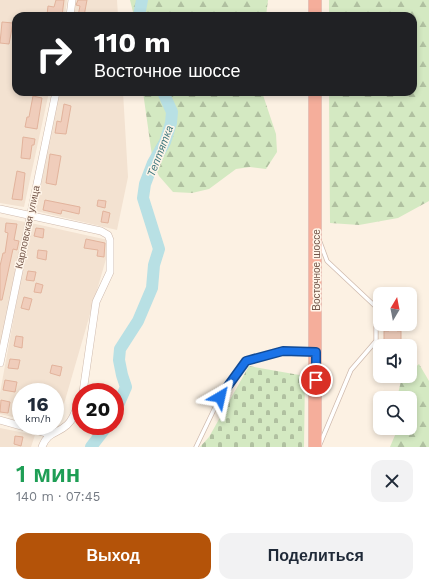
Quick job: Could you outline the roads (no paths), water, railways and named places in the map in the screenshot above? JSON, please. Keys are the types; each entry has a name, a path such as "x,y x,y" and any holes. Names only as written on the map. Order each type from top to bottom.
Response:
{"highway":[{"path":"315,0 315,12"},
{"name":"Восточное шоссе","path":"315,96 315,447"}],"street":[{"path":"70,12 72,0"},
{"name":"Карловская улица","path":"0,363 55,96"},
{"path":"0,209 30,214 101,231 108,235 110,240 110,272 96,302 84,383"},
{"path":"64,426 68,424 72,418"},
{"path":"0,420 12,423"},
{"path":"42,447 48,435"}],"lane":[{"path":"316,228 327,261 376,307 376,341 350,370 319,447"},
{"path":"196,447 220,397 246,361 283,351 316,352"}],"waterway":[{"name":"Тептятка","path":"140,12 142,0"},
{"name":"Тептятка","path":"124,392 126,387 119,360 120,349 138,321 152,288 154,265 159,249 143,198 145,184 153,163 165,142 171,123 172,112 165,96"},
{"name":"Тептятка","path":"91,447 100,435"}]}
